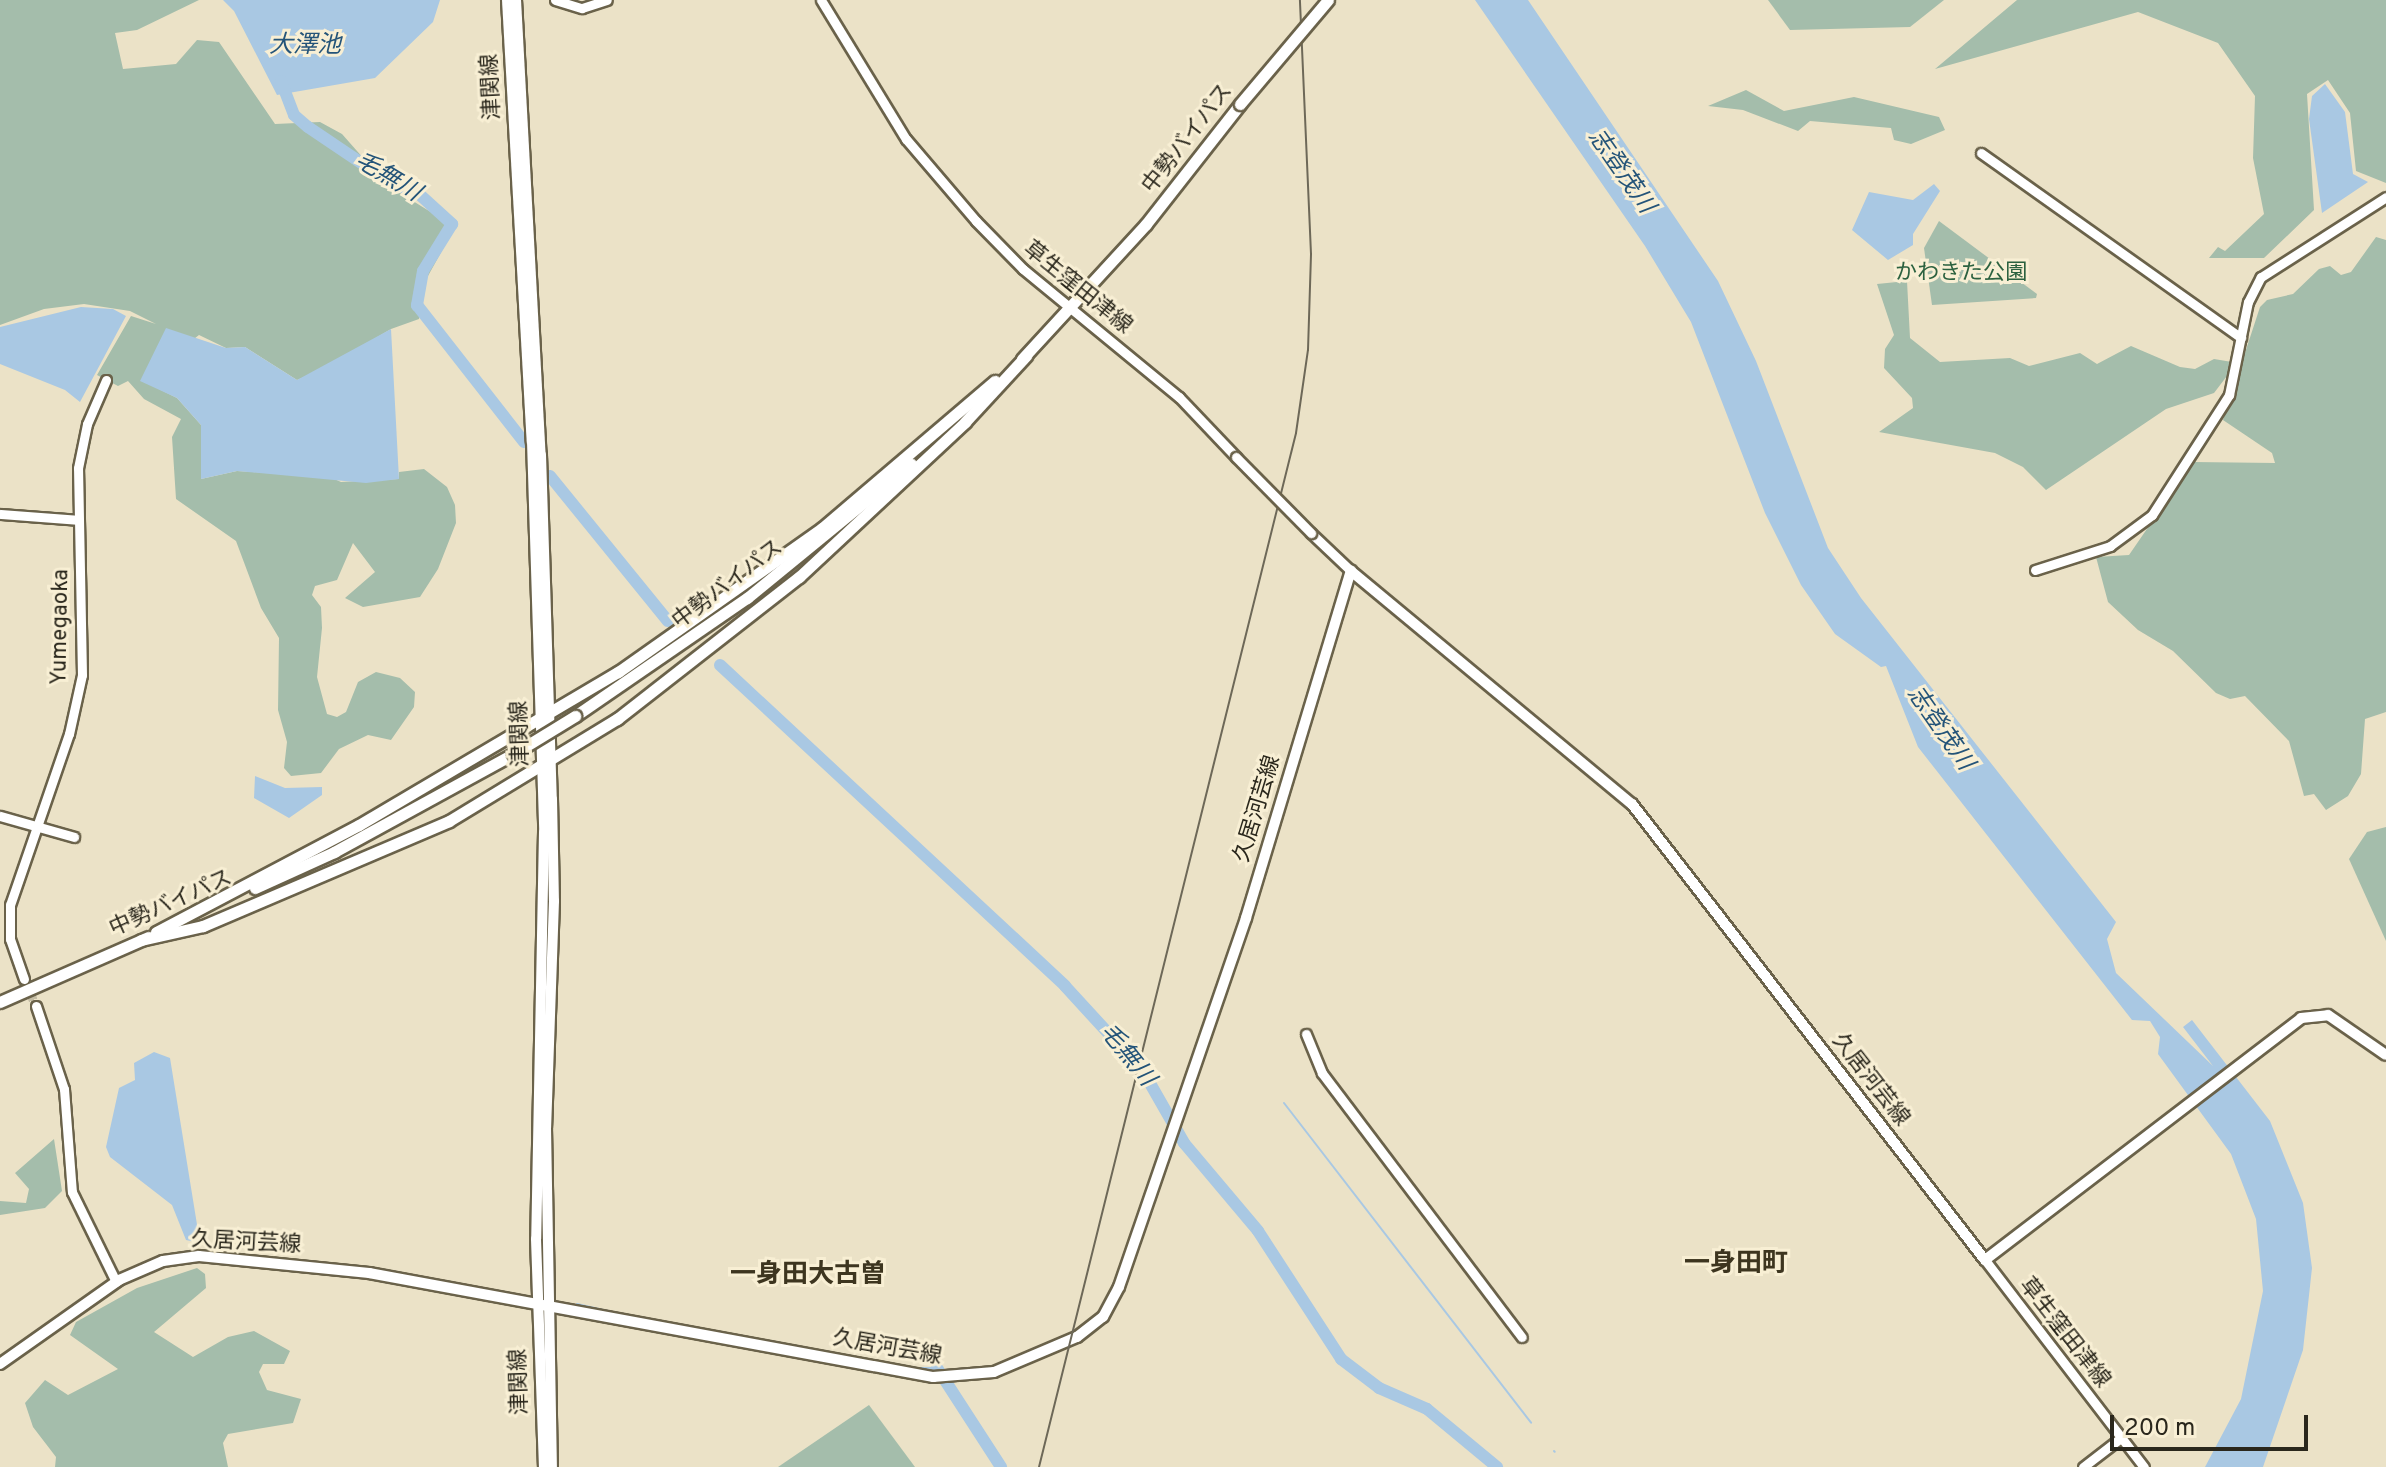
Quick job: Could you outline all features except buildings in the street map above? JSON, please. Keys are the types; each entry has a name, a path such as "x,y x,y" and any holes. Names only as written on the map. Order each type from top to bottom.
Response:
{"highway":[{"name":"中勢バイパス","path":"0,1002 334,852 513,754 575,716 747,598 939,440 1026,356 1146,224 1240,104 1328,0"},
{"path":"141,940 327,843 618,672 810,537 1026,356"},
{"path":"141,940 203,926 283,896 449,821 546,764 672,679 799,577 965,422 1026,356"}],"main road":[{"name":"津関線","path":"507,0 554,901 543,1305 544,1467"},
{"name":"津関線","path":"516,0 544,716"},
{"name":"久居河芸線","path":"0,1364 116,1282 163,1261 199,1256 369,1273 933,1377 953,1379 994,1372 1065,1343 1103,1317 1113,1303 1246,918 1351,571 1632,804 1985,1260"},
{"path":"1985,1260 2235,1067 2311,1015 2337,1020 2386,1055"},
{"name":"津関線","path":"543,1305 552,1467"}],"street":[{"path":"555,0 582,8 607,0"},
{"name":"草生窪田津線","path":"821,0 906,139 1007,254 1179,397 1351,571"},
{"path":"1981,153 2241,338"},
{"path":"2035,570 2110,546 2152,515 2229,395 2248,302 2261,277 2386,197"},
{"name":"Yumegaoka","path":"24,979 14,954 10,914 69,734 82,675 81,449 106,380"},
{"path":"0,514 79,520"},
{"path":"0,816 37,824 74,837"},
{"path":"36,1006 64,1089 72,1192 116,1282"},
{"path":"1306,1034 1322,1073 1522,1337"},
{"name":"草生窪田津線","path":"1985,1260 2144,1467"},
{"path":"2083,1467 2122,1437"}],"green space":[{"path":"0,0 199,0 137,30 115,33 123,69 176,64 197,40 219,42 275,124 320,122 342,134 387,185 455,227 423,285 419,319 391,329 325,368 297,380 245,347 226,348 199,335 141,380 177,398 201,425 201,479 237,471 330,477 341,482 399,479 399,472 424,469 447,487 455,505 456,523 438,569 420,597 363,607 345,598 375,572 353,543 337,580 315,586 312,595 321,607 322,628 317,677 327,714 337,717 346,712 358,682 376,672 400,678 415,692 414,707 391,740 368,735 339,749 321,773 291,776 284,768 287,742 278,710 279,638 261,608 236,541 176,499 172,437 181,419 144,399 128,381 118,386 97,375 131,316 156,324 130,311 84,304 44,309 0,325"},
{"path":"1768,0 1944,0 1910,27 1790,30"},
{"path":"2017,0 2386,0 2386,183 2356,171 2350,113 2328,80 2307,94 2314,210 2264,258 2209,258 2218,247 2225,251 2264,214 2253,158 2255,96 2218,43 2138,12 1935,69"},
{"path":"1746,90 1784,111 1854,97 1939,117 1945,130 1911,144 1894,140 1891,128 1810,121 1798,131 1743,110 1708,106"},
{"name":"かわきた公園","path":"1939,221 2037,294 2036,298 1932,305 1924,248"},
{"path":"2376,237 2386,240 2386,712 2365,719 2361,774 2348,796 2326,810 2314,794 2304,796 2289,741 2245,696 2230,699 2216,693 2173,651 2138,630 2108,602 2096,557 2129,555 2193,462 2275,463 2272,453 2223,420 2260,307 2267,300 2293,294 2319,269 2330,266 2341,275 2351,272"},
{"path":"1907,281 1910,338 1940,362 2010,358 2029,366 2080,353 2097,364 2131,346 2180,367 2195,369 2214,359 2232,362 2230,372 2214,393 2166,409 2046,490 2023,467 1995,453 1879,432 1913,408 1912,398 1884,368 1885,349 1894,335 1877,284"},
{"path":"2386,827 2386,941 2349,859 2367,832"},
{"path":"54,1139 62,1191 45,1208 0,1215 0,1201 26,1203 29,1189 15,1173"},
{"path":"197,1268 205,1274 206,1288 154,1332 193,1357 228,1337 254,1331 290,1351 284,1364 263,1364 259,1372 267,1390 301,1399 293,1423 228,1434 223,1443 228,1467 55,1467 56,1457 33,1427 25,1403 45,1380 68,1395 118,1369 70,1335 76,1322 137,1288"},
{"path":"869,1405 915,1467 778,1467"}],"water":[{"name":"大澤池","path":"223,0 440,0 433,22 375,78 277,95 234,11"},
{"name":"志登茂川","path":"1475,0 1528,0 1718,281 1756,361 1828,548 1861,598 2116,922 2107,939 2116,973 2213,1066 2183,1027 2192,1020 2270,1121 2303,1203 2312,1268 2303,1350 2263,1467 2205,1467 2241,1399 2263,1291 2256,1219 2231,1154 2158,1054 2160,1037 2150,1021 2132,1020 1918,747 1886,666 1881,667 1835,634 1801,585 1765,513 1691,322 1645,246"},
{"path":"2325,84 2345,112 2353,174 2368,182 2322,213 2309,119 2312,96"},
{"path":"1934,184 1940,191 1913,234 1913,245 1888,260 1852,230 1869,192 1913,200"},
{"path":"81,307 113,309 126,316 80,402 65,390 0,364 0,327"},
{"path":"166,328 226,348 245,347 297,380 391,329 399,479 366,483 237,471 201,479 201,425 177,398 140,381"},
{"path":"255,776 285,788 322,787 322,795 289,818 254,798"},
{"path":"154,1052 170,1058 200,1243 186,1240 172,1205 110,1157 106,1147 119,1088 135,1080 134,1063"}],"waterway":[{"name":"毛無川","path":"281,81 294,115 308,127 388,181 419,194 452,224 423,271 417,305 524,442"},
{"name":"毛無川","path":"550,476 668,621"},
{"name":"毛無川","path":"720,665 1065,986 1143,1071 1184,1143 1258,1231 1341,1359 1379,1388 1427,1409 1497,1467"},
{"path":"1284,1103 1531,1423"},
{"path":"577,1304 638,1318"},
{"path":"912,1368 937,1368"},
{"path":"937,1368 1001,1467"}],"tunnel":[{"path":"24,979 36,1006"}],"railway":[{"path":"1039,1467 1296,433 1308,350 1311,254 1300,0"}],"district":[{"name":"一身田町","path":"1736,1265"},
{"name":"一身田大古曽","path":"808,1276"}]}
